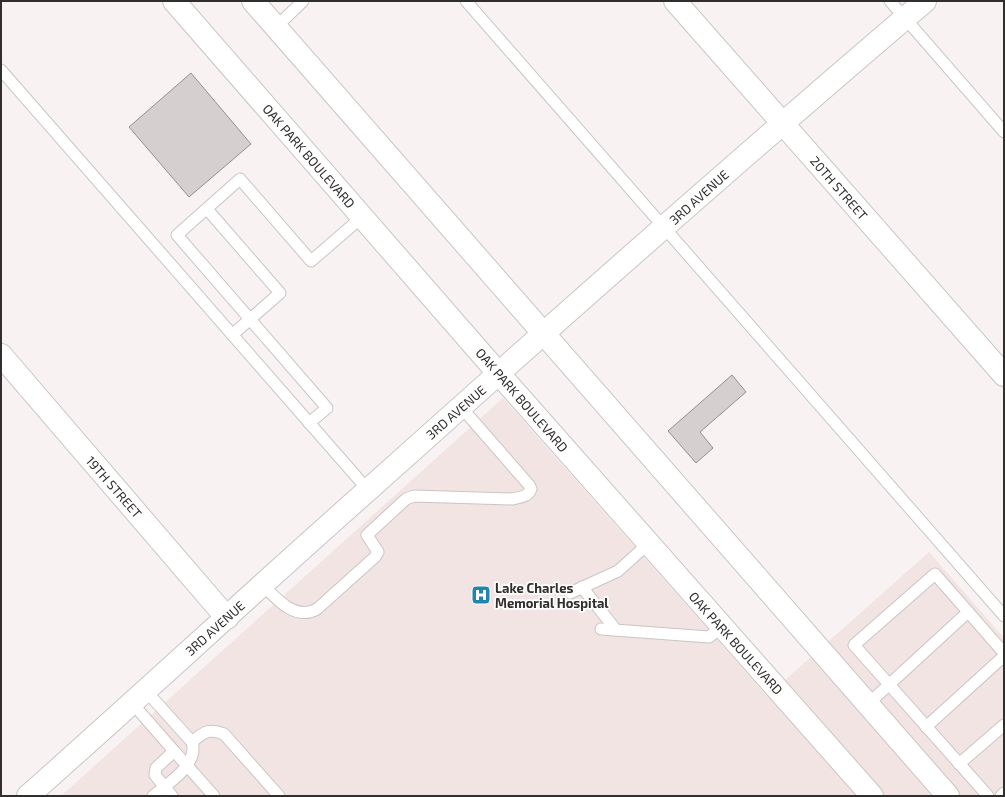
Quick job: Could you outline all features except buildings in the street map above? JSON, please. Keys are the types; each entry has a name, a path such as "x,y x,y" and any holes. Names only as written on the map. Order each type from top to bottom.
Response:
{"street":[{"name":"OAK PARK BOULEVARD","path":"174,1 499,374 872,796"},
{"path":"253,1 543,335 948,796"},
{"name":"20TH STREET","path":"675,1 1004,375"},
{"name":"3RD AVENUE","path":"28,796 140,697 461,407 782,123 925,1"},
{"name":"19TH STREET","path":"1,355 227,618"}],"lane":[{"path":"276,27 303,1"},
{"path":"466,1 1004,616"},
{"path":"890,1 1004,132"},
{"path":"1,70 368,490"},
{"path":"309,423 327,408 177,235 240,179 311,261 362,217"},
{"path":"206,209 280,293 232,334"},
{"path":"263,585 294,611 310,613 317,609 375,557 378,552 366,535 406,499 414,496 513,499 525,496 529,493 529,485 461,407"},
{"path":"570,593 618,571 649,543"},
{"path":"926,727 1004,654 935,574 854,645 888,685 988,796"},
{"path":"582,587 616,630"},
{"path":"868,704 968,612"},
{"path":"601,629 709,637 722,626"},
{"path":"140,697 192,742 194,749 187,766 153,796"},
{"path":"140,697 174,751 214,796"},
{"path":"959,764 1004,726"},
{"path":"192,742 204,732 214,730 224,734 279,796"},
{"path":"172,796 155,775 156,768 174,751"},
{"path":"1001,796 1004,793"}],"shaded area":[{"name":"Lake Charles Memorial Hospital","path":"503,398 767,696 929,552 1004,638 1004,796 61,796"}],"place":[{"name":"Lake Charles Memorial Hospital","path":"481,595"}]}
